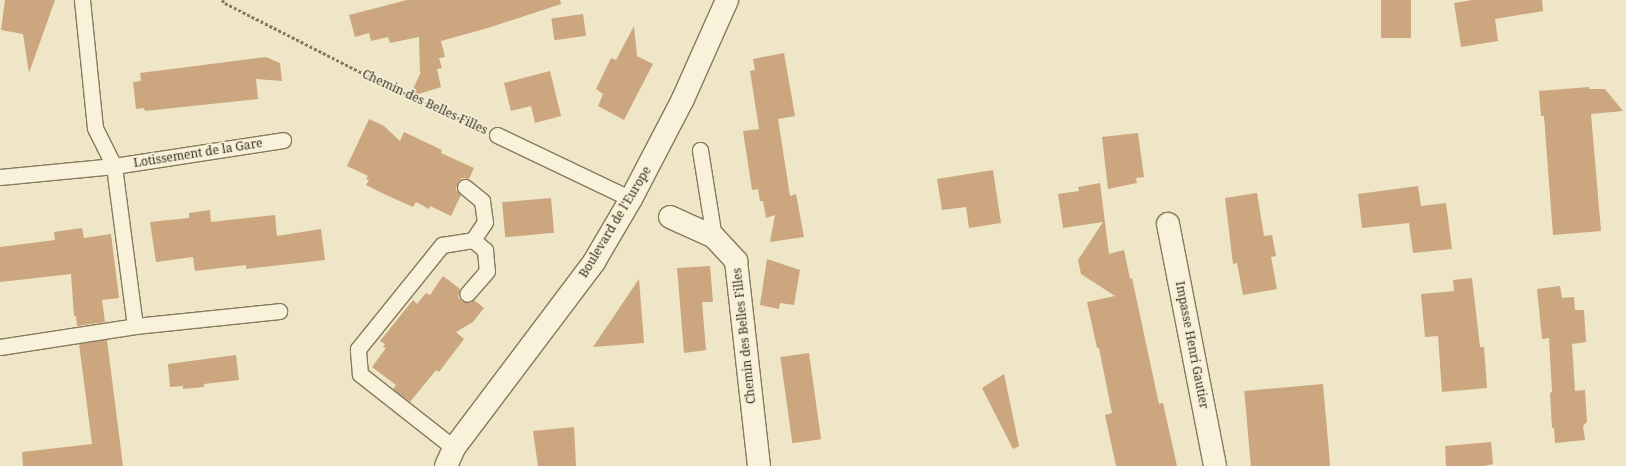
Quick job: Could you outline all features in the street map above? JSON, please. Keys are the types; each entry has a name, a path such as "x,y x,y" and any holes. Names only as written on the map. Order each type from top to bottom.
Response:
{"street":[{"name":"Boulevard de l'Europe","path":"450,457 594,262 631,199 683,99 727,0"},
{"name":"Chemin des Belles Filles","path":"670,217 714,237 736,261 760,466"},
{"name":"Impasse Henri Gautier","path":"1168,224 1216,466"}],"lane":[{"path":"82,0 95,128 114,166 135,326"},
{"name":"Chemin des Belles Filles","path":"497,135 631,199"},
{"name":"Lotissement de la Gare","path":"0,177 114,166 283,140"},
{"path":"700,150 714,237"},
{"path":"450,457 360,374 358,350 442,245 474,240 485,222 482,201 465,187"},
{"path":"467,294 487,271 485,250 474,240"},
{"path":"0,347 135,326 279,311"}],"path":[{"name":"Chemin des Belles Filles","path":"222,0 225,3 380,82 497,135"}],"building":[{"path":"5,0 55,0 29,73 23,34 1,30"},
{"path":"407,0 560,0 561,4 488,28 441,41 445,57 439,58 442,68 437,69 441,87 409,97 421,72 420,73 419,37 390,43 388,37 371,41 369,33 355,37 349,15"},
{"path":"1381,0 1411,0 1411,38 1381,38"},
{"path":"1472,0 1542,0 1543,11 1495,19 1498,41 1461,47 1454,3"},
{"path":"583,14 586,36 554,40 551,18"},
{"path":"634,26 637,56 653,64 624,120 598,106 603,94 596,89 611,58 616,60"},
{"path":"784,53 795,116 778,119 790,196 796,194 804,237 770,242 775,215 766,218 763,201 760,201 758,189 752,190 743,131 759,129 750,71 755,70 753,59"},
{"path":"266,57 280,63 282,81 256,79 258,99 145,111 144,108 136,109 133,82 141,81 140,73"},
{"path":"550,71 561,116 535,123 531,106 511,111 504,83"},
{"path":"1589,87 1589,89 1605,89 1623,111 1591,114 1601,231 1553,235 1544,116 1541,116 1539,91"},
{"path":"369,119 384,126 400,141 404,132 442,150 441,153 474,168 469,179 462,178 458,182 456,190 461,195 451,216 430,206 429,209 416,202 413,207 384,194 366,185 369,180 366,179 368,176 347,166"},
{"path":"1138,133 1144,177 1136,178 1137,183 1108,189 1102,137"},
{"path":"993,170 1001,223 969,228 966,207 942,210 937,179"},
{"path":"1100,183 1109,254 1124,250 1130,279 1132,278 1159,404 1163,403 1177,466 1116,466 1105,415 1112,413 1099,348 1097,348 1087,302 1115,296 1081,274 1078,260 1103,222 1063,228 1058,194 1079,191 1078,187"},
{"path":"1418,186 1421,206 1446,203 1452,249 1413,253 1409,223 1362,228 1358,194"},
{"path":"1257,193 1264,236 1272,235 1276,256 1271,257 1277,289 1243,295 1237,263 1233,264 1225,198"},
{"path":"551,198 554,233 505,237 502,202"},
{"path":"210,210 211,222 275,215 277,236 321,229 325,260 246,269 246,265 195,271 193,257 156,262 150,222 189,218 189,213"},
{"path":"82,228 84,238 111,234 119,298 102,300 105,322 77,326 76,316 74,316 71,274 0,282 0,247 55,240 54,232"},
{"path":"767,259 800,270 794,305 780,303 779,309 760,305"},
{"path":"710,266 713,302 702,302 706,350 684,353 677,268"},
{"path":"443,276 460,289 458,297 461,301 470,303 474,300 484,308 473,322 456,332 464,339 439,372 436,370 410,402 393,389 396,385 372,367 386,348 383,347 385,344 380,341 413,300 417,304 426,293 430,295"},
{"path":"1472,278 1480,347 1484,347 1487,388 1442,392 1438,336 1425,337 1421,294 1454,291 1453,280"},
{"path":"639,279 644,343 593,347"},
{"path":"1560,286 1562,298 1574,297 1575,310 1584,310 1586,342 1572,344 1575,391 1585,390 1587,422 1583,426 1585,440 1555,443 1554,428 1552,428 1550,393 1552,392 1549,338 1542,339 1537,289"},
{"path":"107,340 123,466 23,466 22,452 92,444 79,344"},
{"path":"809,353 821,439 792,443 780,357"},
{"path":"236,355 239,380 204,384 204,387 183,389 183,386 170,387 168,364"},
{"path":"1004,374 1019,446 1013,449 982,388"},
{"path":"1323,384 1330,466 1251,466 1244,391"},
{"path":"574,427 576,466 538,466 533,431"},
{"path":"1491,442 1493,464 1484,466 1446,466 1445,446"}]}
